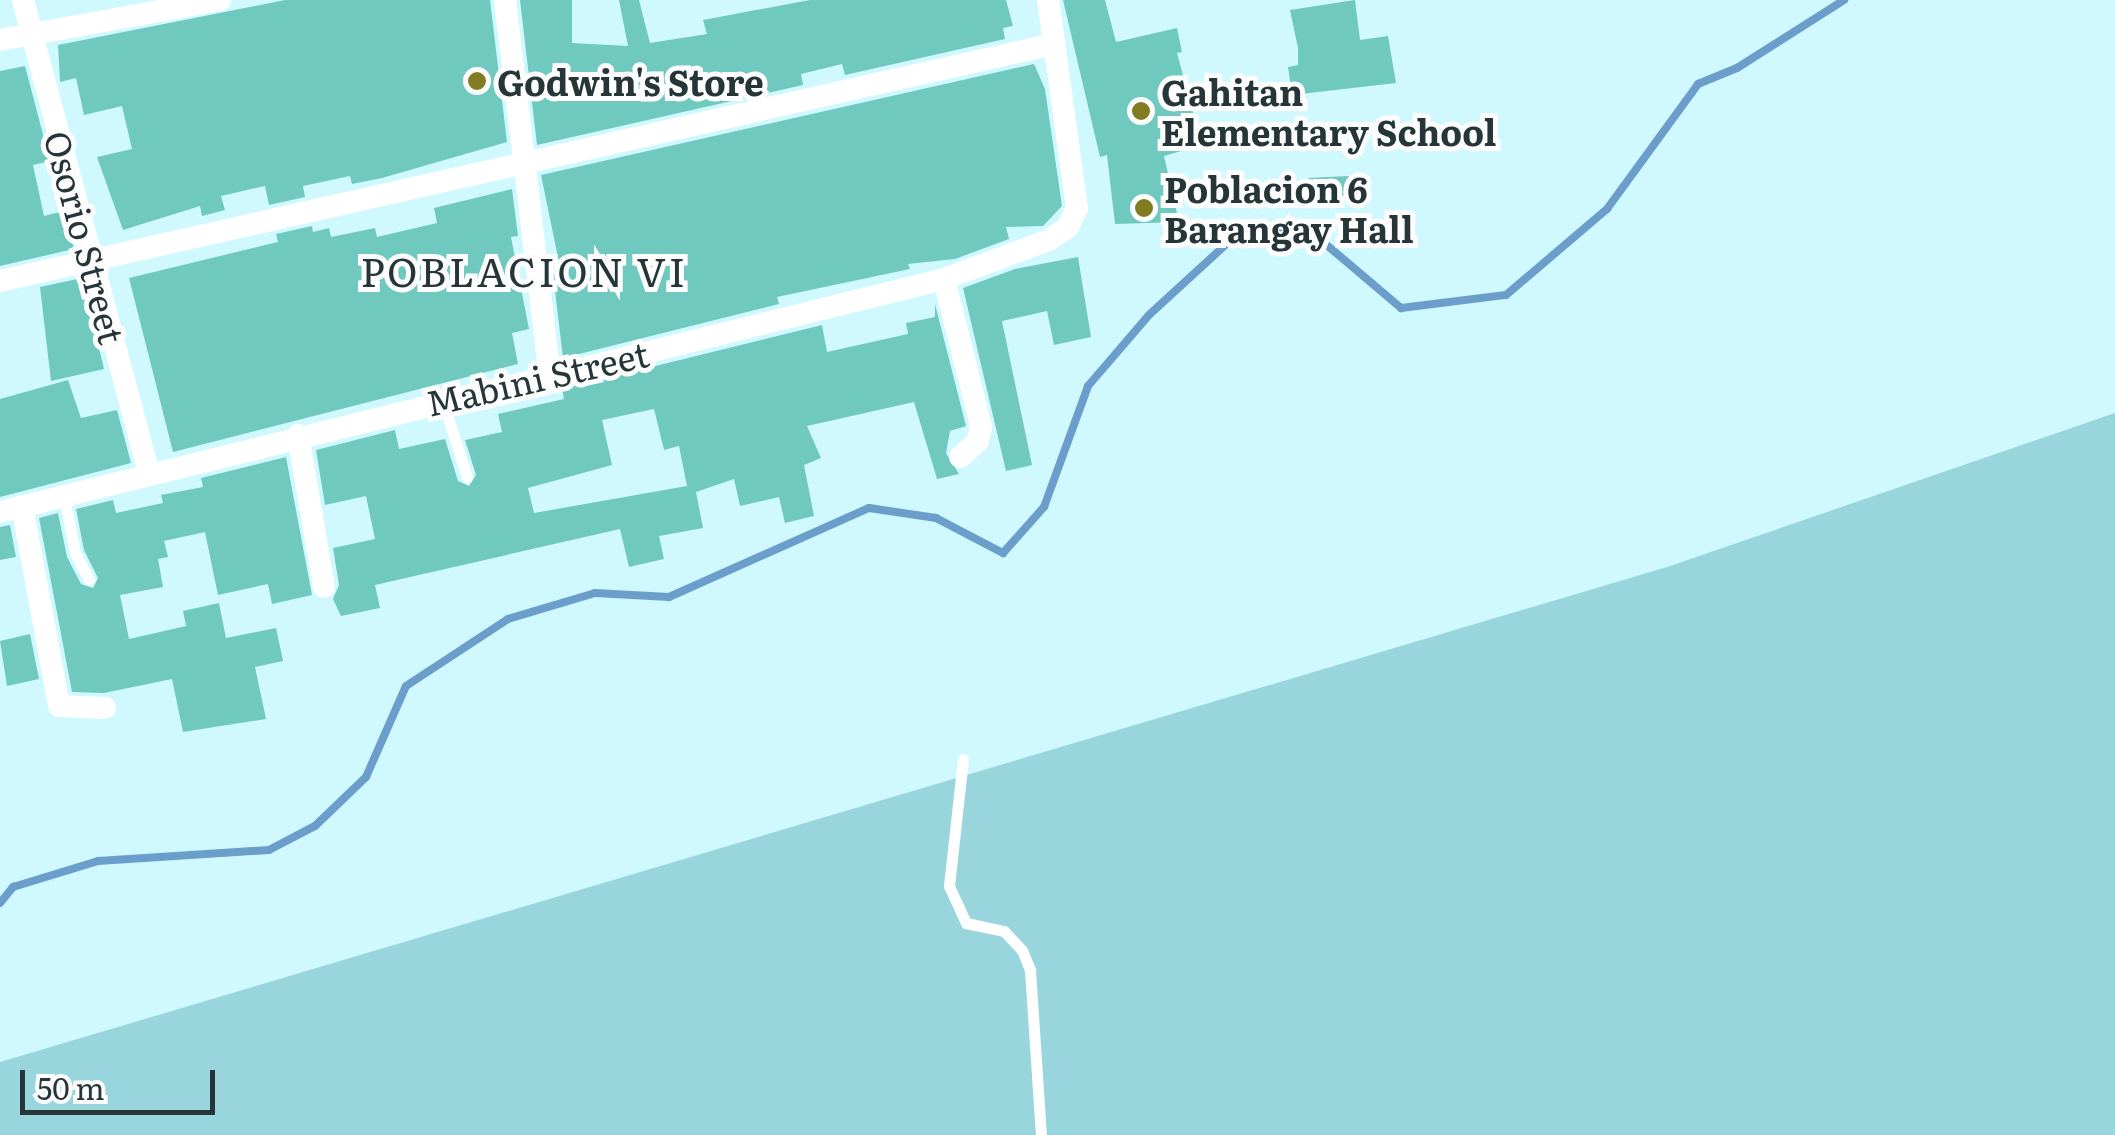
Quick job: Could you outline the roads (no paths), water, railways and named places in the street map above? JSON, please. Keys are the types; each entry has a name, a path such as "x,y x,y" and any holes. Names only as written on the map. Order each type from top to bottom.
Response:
{"street":[{"name":"Osorio Street","path":"24,0 149,474"},
{"path":"0,40 220,0"},
{"path":"505,0 550,377"},
{"path":"0,280 1053,44 1048,0"},
{"name":"Mabini Street","path":"11,509 442,398 550,377 944,279 1068,227 1077,208 1053,44"},
{"path":"944,279 981,426 978,441 960,457"},
{"path":"298,435 324,587"},
{"path":"11,509 59,706 104,708"}],"lane":[{"path":"442,398 468,477"},
{"path":"64,495 75,553 89,579"},
{"path":"962,759 950,886 966,924 1004,931 1022,950 1030,970 1041,1135"}],"waterway":[{"path":"0,903 13,887 98,861 269,850 315,826 366,777 406,686 508,619 595,593 669,597 869,508 936,518 1003,553 1044,507 1088,386 1150,314 1245,227 1322,241 1401,308 1506,295 1607,209 1698,84 1737,68 1844,0"}],"place":[{"name":"Godwin's Store","path":"477,81"},
{"name":"Gahitan Elementary School","path":"1141,111"},
{"name":"Poblacion 6 Barangay Hall","path":"1144,208"}],"district":[{"name":"POBLACION VI","path":"524,270"}]}
